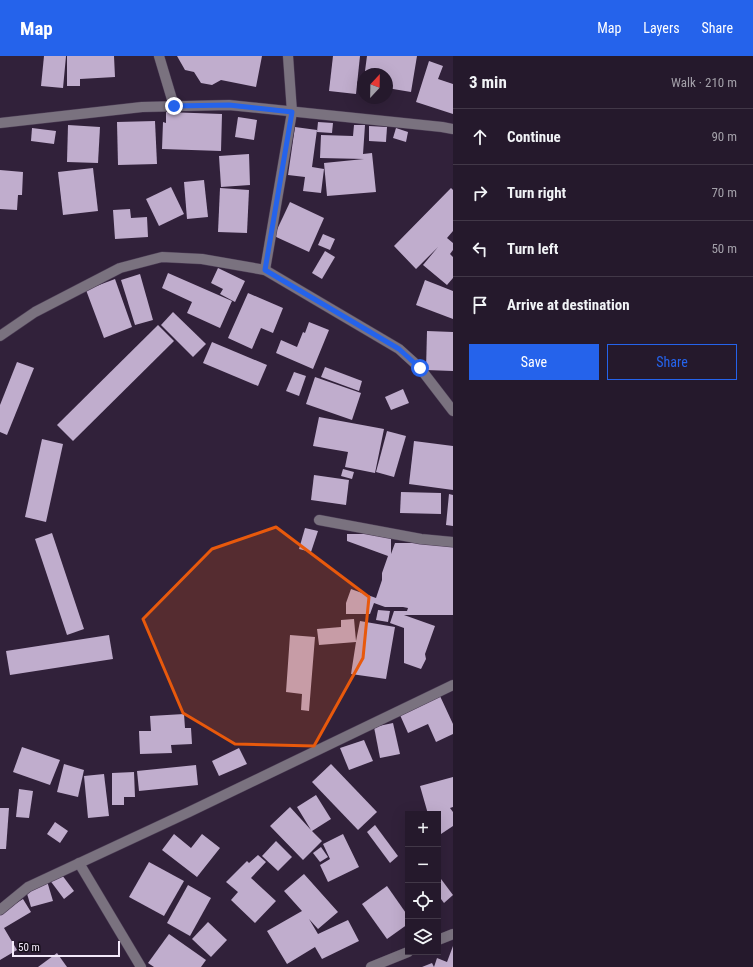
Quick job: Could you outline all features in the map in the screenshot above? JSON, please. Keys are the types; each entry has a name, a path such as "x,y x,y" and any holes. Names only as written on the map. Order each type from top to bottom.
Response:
{"street":[{"path":"159,56 174,106"},
{"path":"265,270 292,112 288,56"},
{"path":"0,123 142,107 229,105 453,129"},
{"path":"0,336 35,312 120,268 162,257 202,260 265,270 399,349 420,368 453,411"},
{"path":"319,520 421,539 453,542"},
{"path":"0,910 28,887 453,685"},
{"path":"79,863 141,967"},
{"path":"441,939 453,934"},
{"path":"371,967 405,953"}],"highlighted area":[{"path":"276,527 369,597 363,658 314,746 235,744 183,713 143,619 212,549"}],"building":[{"path":"44,56 66,56 63,88 41,86"},
{"path":"67,56 114,56 115,77 80,79 80,86 67,86"},
{"path":"177,56 262,56 256,87 221,80 212,85 201,83 194,72 185,70"},
{"path":"333,56 360,56 359,68 357,68 356,94 329,91"},
{"path":"367,56 417,56 411,92 393,89 393,68 365,68"},
{"path":"429,61 443,66 438,79 453,84 453,114 416,102"},
{"path":"166,112 222,114 221,151 162,149 163,122 166,123"},
{"path":"238,117 257,120 254,140 235,137"},
{"path":"155,121 157,164 118,165 117,122"},
{"path":"318,122 333,123 332,133 317,132"},
{"path":"68,125 100,127 98,163 67,162"},
{"path":"354,125 365,125 363,154 372,153 376,192 327,196 324,163 364,159 320,158 321,135 353,136"},
{"path":"369,126 387,127 386,142 369,141"},
{"path":"295,127 317,130 312,167 324,169 321,193 303,191 305,177 288,175"},
{"path":"32,128 56,131 54,144 31,141"},
{"path":"396,128 408,132 406,142 393,138"},
{"path":"249,154 250,185 221,187 219,156"},
{"path":"93,168 98,211 63,215 58,172"},
{"path":"0,170 23,172 22,195 18,195 17,210 0,209"},
{"path":"204,180 208,217 187,219 184,182"},
{"path":"171,187 184,214 159,226 146,199"},
{"path":"220,188 249,190 247,233 218,232"},
{"path":"451,188 453,190 453,231 447,238 453,243 453,250 450,254 453,257 453,278 447,285 423,265 438,247 416,269 394,246"},
{"path":"290,202 324,218 309,252 274,236"},
{"path":"130,209 131,218 147,217 148,237 115,239 113,210"},
{"path":"323,234 335,239 330,250 318,245"},
{"path":"325,251 335,257 322,279 312,273"},
{"path":"218,268 245,281 235,302 220,294 223,289 211,283"},
{"path":"168,273 232,301 220,328 187,313 192,302 162,288"},
{"path":"140,274 153,320 135,325 121,280"},
{"path":"115,279 132,327 104,338 86,290"},
{"path":"425,280 453,291 453,319 416,305"},
{"path":"248,293 283,308 273,333 261,328 252,349 228,338"},
{"path":"173,312 206,344 193,357 161,325"},
{"path":"309,322 329,330 313,369 276,353 281,340 297,347"},
{"path":"158,325 174,341 73,441 57,425"},
{"path":"427,331 453,332 453,371 426,370"},
{"path":"212,342 267,365 258,386 203,363"},
{"path":"17,362 34,368 7,435 0,432 0,405"},
{"path":"325,367 362,381 359,391 321,377"},
{"path":"294,372 306,376 299,396 286,391"},
{"path":"315,377 361,393 352,420 306,404"},
{"path":"403,389 409,403 391,410 385,397"},
{"path":"319,417 384,429 375,473 345,467 348,452 313,446"},
{"path":"387,431 406,436 394,477 376,472"},
{"path":"42,439 63,444 46,522 25,517"},
{"path":"414,441 453,446 453,490 409,484"},
{"path":"343,469 354,472 352,479 341,476"},
{"path":"314,475 349,480 346,505 311,500"},
{"path":"401,492 441,493 441,514 400,513"},
{"path":"449,494 453,495 453,526 446,525"},
{"path":"305,528 318,531 311,552 299,549"},
{"path":"52,533 84,629 67,635 35,539"},
{"path":"347,534 391,534 391,554 395,543 453,543 453,615 404,615 435,626 425,654 426,659 421,669 404,663 404,628 390,623 394,611 407,611 408,608 385,607 374,603 370,614 346,614 346,603 351,589 376,598 388,556 347,541"},
{"path":"378,610 390,611 388,622 376,620"},
{"path":"354,619 356,641 360,621 395,627 386,679 351,674 356,642 319,645 317,629 341,627 341,620"},
{"path":"109,635 113,659 10,675 6,651"},
{"path":"290,635 315,637 309,711 301,710 302,694 286,692"},
{"path":"440,696 453,724 453,734 436,742 428,724 408,733 400,715"},
{"path":"184,714 185,728 191,728 192,744 171,745 172,753 140,754 139,731 151,731 150,716"},
{"path":"393,723 400,754 380,758 374,727"},
{"path":"364,740 373,761 349,770 340,748"},
{"path":"22,747 60,760 50,785 13,772"},
{"path":"239,748 247,764 219,776 212,761"},
{"path":"64,764 84,770 78,797 57,792"},
{"path":"331,764 377,812 358,830 312,782"},
{"path":"196,765 198,785 139,791 137,771"},
{"path":"134,772 135,797 124,797 124,805 112,805 112,773"},
{"path":"104,774 109,816 88,818 84,776"},
{"path":"453,777 453,807 450,808 453,812 453,826 441,834 441,811 427,811 420,786"},
{"path":"19,789 33,791 29,818 16,817"},
{"path":"316,795 331,819 312,831 322,841 303,860 270,826 290,807 311,830 297,807"},
{"path":"0,808 9,808 6,849 0,849"},
{"path":"55,822 68,831 60,843 47,834"},
{"path":"375,825 398,856 390,863 367,832"},
{"path":"174,834 191,848 202,834 220,848 197,877 162,850"},
{"path":"343,834 359,867 328,882 320,865 330,859 323,844"},
{"path":"276,841 292,857 278,871 262,856"},
{"path":"321,847 328,857 320,862 313,853"},
{"path":"258,855 266,862 251,878 276,901 255,923 231,900 238,892 226,882 247,861 249,863"},
{"path":"149,862 184,881 164,916 129,897"},
{"path":"59,871 74,891 64,899 49,879"},
{"path":"304,874 338,912 318,929 309,919 318,934 348,920 359,941 322,959 315,947 287,964 267,931 302,911 284,891"},
{"path":"441,879 453,895 444,903 441,899"},
{"path":"47,881 53,901 31,907 25,887"},
{"path":"188,885 211,898 190,936 167,923"},
{"path":"387,886 405,912 405,926 387,939 362,904"},
{"path":"23,899 31,912 4,928 17,950 0,960 0,913"},
{"path":"208,922 227,940 211,957 192,939"},
{"path":"169,934 206,960 201,967 154,967 148,963"},
{"path":"453,946 453,967 434,967 437,958 447,962"},
{"path":"57,953 67,967 38,967"},
{"path":"432,963 434,967 422,967"}],"route":[{"path":"174,106 229,105 292,112 265,270 399,349 420,368"}]}
